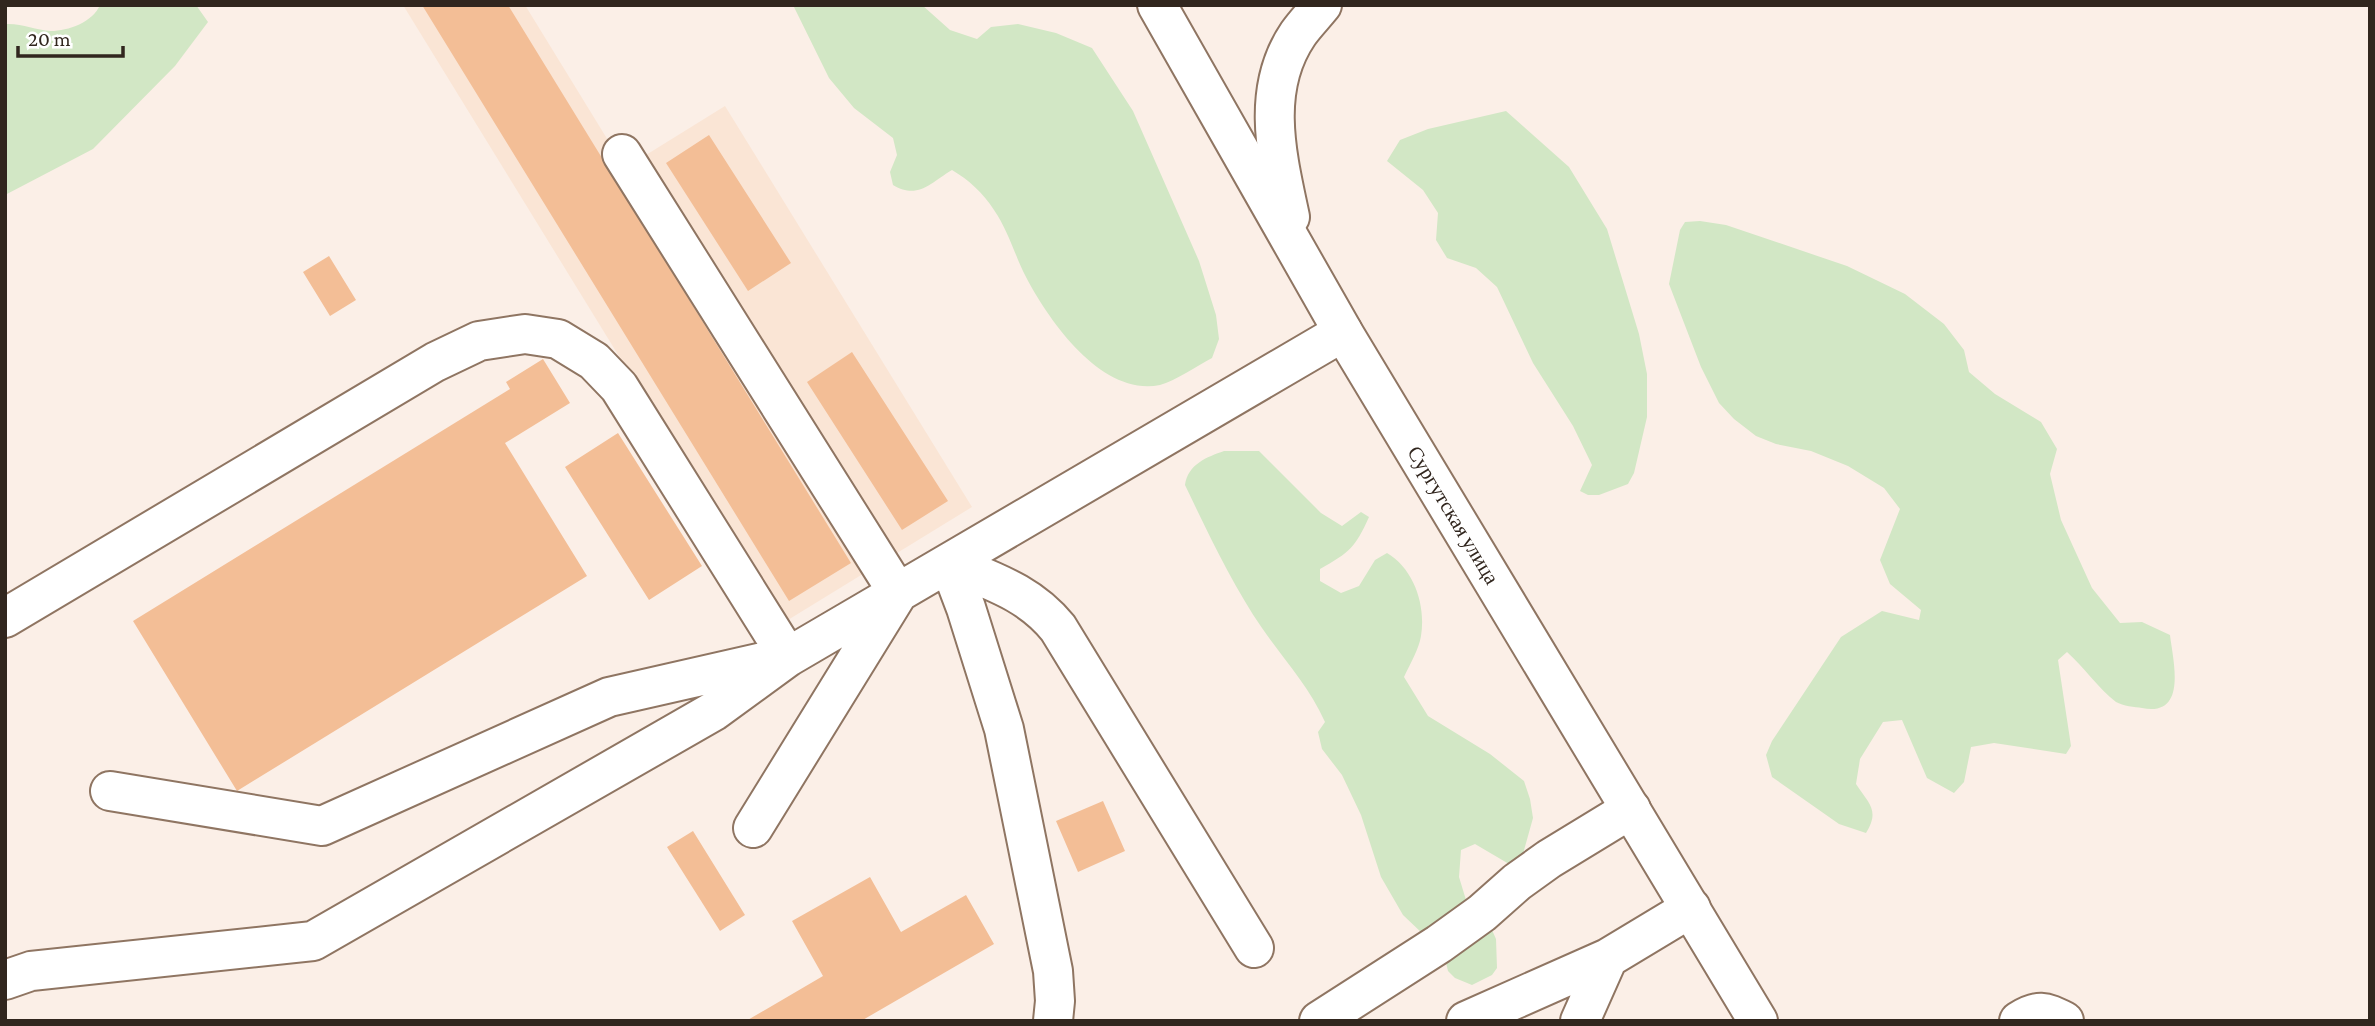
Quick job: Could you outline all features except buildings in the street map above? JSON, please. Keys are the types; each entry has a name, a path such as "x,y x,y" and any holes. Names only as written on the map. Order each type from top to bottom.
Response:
{"main road":[{"name":"Сургутская улица","path":"1157,5 1343,332 1758,1021"},
{"path":"1297,253 1278,163 1273,123 1279,76 1297,36 1322,5"},
{"path":"622,154 898,593"},
{"path":"5,980 31,971 313,941 714,711 788,657 1343,332"},
{"path":"5,618 435,362 479,341 525,334 558,339 594,361 619,387 788,657"},
{"path":"949,563 1023,595 1046,613 1058,628 1254,948"},
{"path":"949,563 1004,729 1053,971 1053,1021"},
{"path":"753,828 898,593"},
{"path":"110,791 322,826 609,697 788,657"},
{"path":"1319,1021 1439,944 1549,859 1630,809"},
{"path":"1466,1021 1608,958 1691,908"},
{"path":"1580,1021 1608,958"},
{"path":"2019,1021 2034,1012 2049,1014 2064,1021"}],"shaded area":[{"path":"403,5 525,5 625,168 725,106 972,507 783,623"}],"green space":[{"path":"100,5 196,5 208,22 175,66 93,149 5,195 5,24 51,31 65,29 86,21"},
{"path":"793,5 922,5 950,30 977,39 991,27 1018,24 1056,33 1092,48 1133,111 1199,261 1216,315 1219,339 1212,358 1160,385 1139,386 1098,368 1063,334 1048,314 1026,277 999,218 970,183 952,170 917,190 910,191 893,185 890,172 897,155 893,138 854,108 829,78"},
{"path":"1506,111 1569,167 1607,229 1639,334 1647,374 1647,417 1634,473 1628,484 1599,495 1588,495 1580,491 1592,465 1573,426 1533,363 1497,287 1476,268 1447,258 1436,240 1438,213 1423,190 1387,161 1400,140 1428,129"},
{"path":"1685,222 1726,225 1847,266 1905,294 1944,324 1964,350 1969,372 1995,394 2041,422 2057,449 2050,474 2061,520 2092,588 2120,623 2142,622 2170,635 2175,672 2172,696 2166,704 2157,709 2116,702 2067,652 2058,660 2071,746 2066,754 1994,743 1971,747 1964,782 1954,793 1927,778 1902,720 1883,722 1860,759 1856,784 1871,807 1872,818 1866,833 1839,824 1772,777 1766,755 1772,741 1841,637 1882,611 1919,620 1921,610 1890,584 1880,560 1900,509 1884,488 1848,466 1811,451 1776,444 1756,436 1719,403 1701,367 1669,284 1680,230"},
{"path":"1224,451 1259,451 1321,513 1342,526 1361,512 1369,517 1360,536 1350,548 1320,569 1320,581 1341,593 1359,586 1375,560 1387,553 1396,560 1411,578 1422,612 1420,641 1404,677 1428,716 1490,754 1524,781 1533,818 1521,861 1509,864 1475,844 1461,850 1459,877 1466,900 1487,919 1496,939 1497,968 1492,975 1472,985 1455,978 1448,971 1444,954 1403,915 1381,877 1361,815 1342,775 1322,749 1318,732 1325,722 1319,709 1241,594 1185,485 1194,467"}]}
